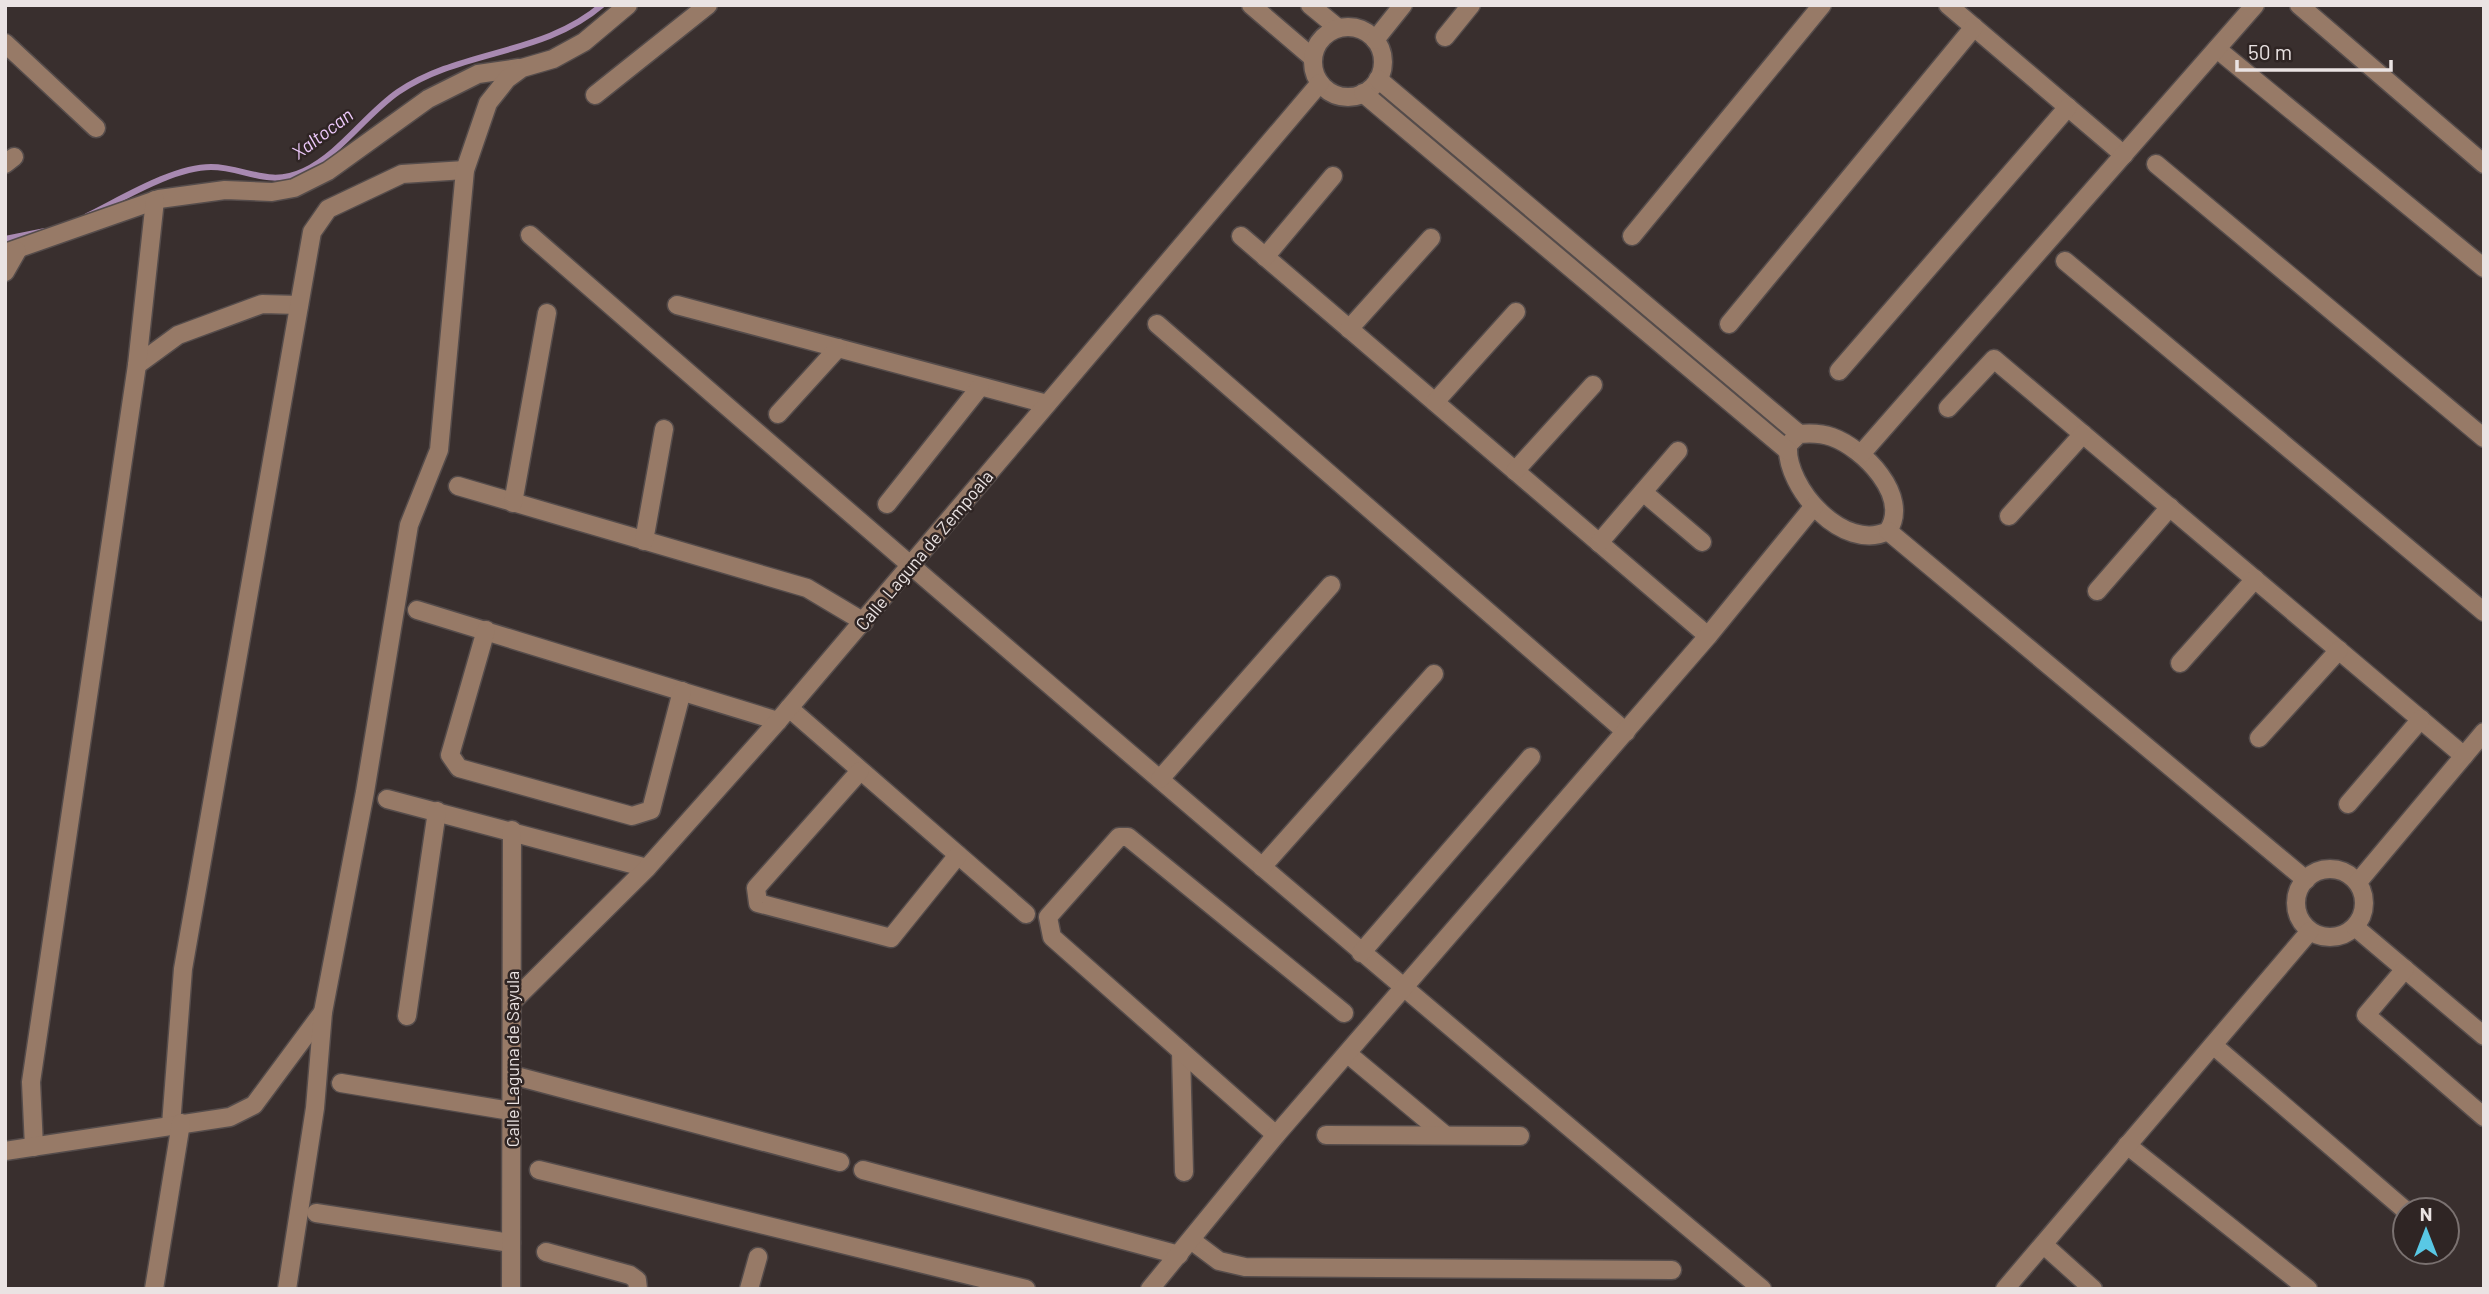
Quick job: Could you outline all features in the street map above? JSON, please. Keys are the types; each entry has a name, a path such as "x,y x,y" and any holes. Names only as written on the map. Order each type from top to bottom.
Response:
{"street":[{"path":"5,272 11,252 155,200 225,190 272,192 294,188 328,171 428,99 478,74 522,68 553,59 584,41 628,5"},
{"path":"595,95 708,5"},
{"path":"1251,5 1313,58"},
{"path":"1310,5 1338,28"},
{"path":"1375,40 1403,5"},
{"path":"1445,37 1471,5"},
{"path":"1632,236 1822,5"},
{"path":"1948,5 2124,155"},
{"path":"1861,454 2255,5"},
{"path":"2299,5 2484,164"},
{"path":"1352,27 1365,31 1375,40 1381,52 1382,66 1378,79 1363,93 1344,97 1331,92 1320,83 1314,71 1313,58 1317,45 1326,34 1338,28 1352,27"},
{"path":"1729,324 1974,27"},
{"path":"5,43 96,128"},
{"path":"2217,49 2484,268"},
{"path":"287,1289 315,1108 323,1012 365,792 409,525 439,450 465,170 488,103 507,79 522,68"},
{"path":"1378,79 1799,434 1831,436 1861,454 1890,492 1894,506 1893,524 1888,531 1866,537 1843,527 1814,506 1791,475 1788,445 1799,434"},
{"name":"Calle Laguna de Zempoala","path":"512,1002 647,868 783,715 1320,83"},
{"path":"1363,93 1788,450"},
{"path":"1839,371 2068,107"},
{"path":"2156,164 2484,438"},
{"path":"154,1289 176,1124 183,969 312,232 328,209 401,174 465,170"},
{"path":"1265,257 1333,176"},
{"path":"34,1147 31,1082 137,365 155,200"},
{"path":"530,235 911,567 1404,989 1762,1289"},
{"path":"1241,236 1709,636"},
{"path":"1349,329 1431,238"},
{"path":"2066,261 2484,612"},
{"path":"137,365 178,335 262,304 299,305"},
{"path":"677,305 1047,404"},
{"path":"1435,402 1516,312"},
{"path":"513,503 547,313"},
{"path":"1157,324 1626,732"},
{"path":"778,414 838,348"},
{"path":"1948,408 1994,359 2464,756"},
{"path":"1515,471 1593,385"},
{"path":"887,504 980,387"},
{"path":"644,541 664,429"},
{"path":"2009,516 2083,434"},
{"path":"1599,543 1678,450"},
{"path":"458,486 807,588 864,622"},
{"path":"1643,492 1702,542"},
{"path":"1150,1289 1276,1135 1709,636 1814,506"},
{"path":"2098,591 2170,507"},
{"path":"1888,531 2306,880"},
{"path":"2180,663 2255,579"},
{"path":"1160,779 1331,584"},
{"path":"417,610 682,691 783,715 860,771 1026,914"},
{"path":"485,630 450,755 459,768 632,816 642,815 651,810 682,691"},
{"path":"2259,738 2339,650"},
{"path":"1262,867 1433,674"},
{"path":"2348,804 2421,719"},
{"path":"2358,882 2484,732"},
{"path":"1362,953 1531,757"},
{"path":"860,771 756,888 758,903 891,938 958,855"},
{"path":"387,799 512,830 647,868"},
{"path":"407,1016 437,811"},
{"name":"Calle Laguna de Sayula","path":"511,1289 512,830"},
{"path":"1276,1135 1052,937 1048,917 1119,837 1136,841 1344,1013"},
{"path":"2323,870 2342,871 2358,882 2365,900 2364,910 2355,927 2338,937 2319,936 2310,931 2298,916 2296,906 2300,887 2323,870"},
{"path":"2355,927 2484,1036"},
{"path":"2005,1289 2310,931"},
{"path":"2405,969 2366,1015 2484,1117"},
{"path":"5,1151 230,1117 254,1105 323,1012"},
{"path":"2213,1045 2391,1198"},
{"path":"1181,1051 1184,1172"},
{"path":"1348,1054 1446,1135"},
{"path":"512,1075 840,1162"},
{"path":"341,1083 511,1111"},
{"path":"1326,1135 1520,1136"},
{"path":"2127,1145 2308,1289"},
{"path":"538,1171 1026,1289"},
{"path":"863,1171 1179,1255"},
{"path":"316,1213 511,1243"},
{"path":"1191,1240 1219,1261 1245,1267 1672,1269"},
{"path":"2044,1245 2093,1289"},
{"path":"546,1252 630,1275 637,1280 638,1289"},
{"path":"749,1289 758,1257"}],"waterway":[{"name":"Xaltocan","path":"87,216 148,185 196,168 223,168 279,178 304,171 330,154 386,101 422,78 448,67 554,34 579,22 602,5"},
{"name":"Xaltocan","path":"5,239 45,231"}]}
